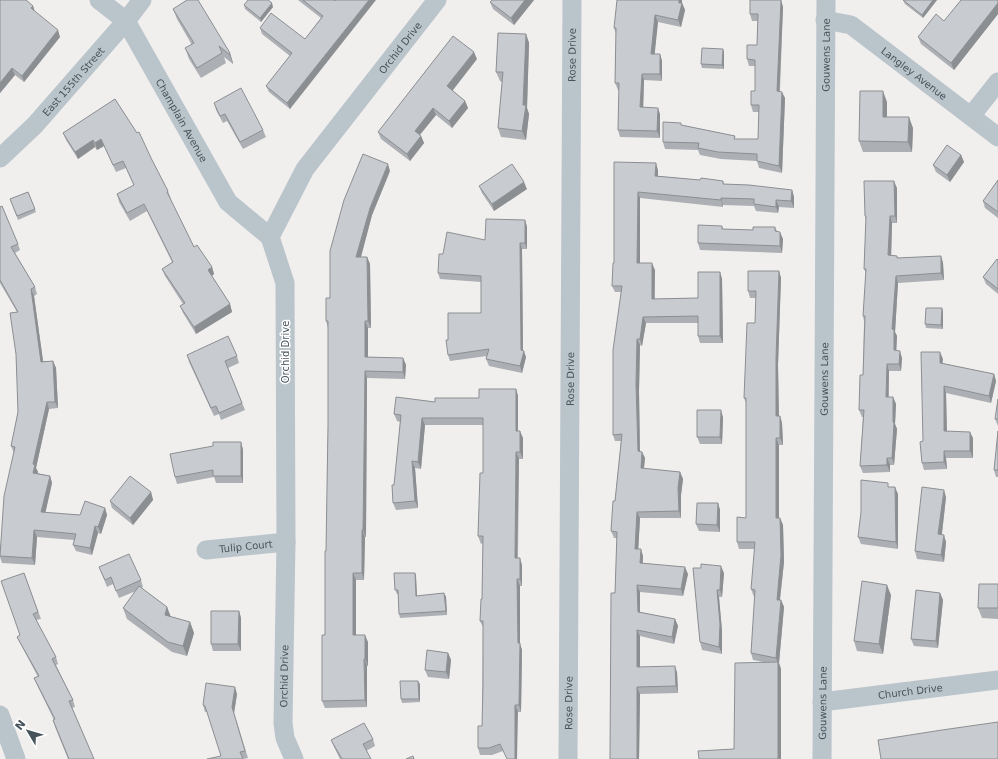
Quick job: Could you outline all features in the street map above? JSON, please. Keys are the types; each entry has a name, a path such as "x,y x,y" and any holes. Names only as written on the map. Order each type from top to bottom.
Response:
{"street":[{"name":"Champlain Avenue","path":"99,0 126,21 228,202 270,236"},
{"name":"East 155th Street","path":"0,158 35,125 126,21 142,0"},
{"name":"Orchid Drive","path":"294,759 285,738 283,723 286,542 285,283 270,236 305,169 437,0"},
{"name":"Rose Drive","path":"568,759 572,0"},
{"name":"Gouwens Lane","path":"822,759 826,0"},
{"name":"Langley Avenue","path":"825,20 851,25 998,137"},
{"path":"971,116 998,82"},
{"name":"Tulip Court","path":"206,550 286,542"},
{"name":"Church Drive","path":"822,702 998,680"},
{"path":"0,715 16,759"}],"building":[{"path":"0,0 26,0 33,6 31,8 58,30 22,76 12,68 0,83"},
{"path":"187,0 198,0 230,53 229,54 219,46 222,53 197,68 185,48 194,43 173,9"},
{"path":"248,0 268,0 272,3 260,18 244,5"},
{"path":"303,0 369,0 287,103 266,86 292,53 260,28 271,13 305,39 323,16"},
{"path":"492,0 525,0 511,18 490,2"},
{"path":"617,0 679,0 679,3 682,3 678,20 655,15 651,54 660,54 660,74 642,74 640,107 658,108 657,131 618,130 619,83 615,83 616,28 614,28"},
{"path":"750,0 781,0 777,91 782,92 779,166 757,161 757,154 718,152 698,148 699,143 663,142 663,122 681,123 681,125 735,136 734,139 758,139 759,105 751,105 751,91 755,91 755,60 747,59 747,45 757,45 758,14 750,14"},
{"path":"903,0 933,0 922,15"},
{"path":"961,0 998,0 998,3 951,63 918,37 936,14 944,21"},
{"path":"498,33 526,34 523,105 526,105 522,131 498,128 503,72 496,72"},
{"path":"453,36 474,52 447,86 465,101 449,121 433,108 415,131 421,136 407,154 378,132"},
{"path":"702,48 723,49 722,65 701,64"},
{"path":"241,88 263,130 240,142 225,114 220,116 214,103"},
{"path":"860,91 883,91 883,117 909,117 908,142 859,141"},
{"path":"115,99 137,133 139,132 194,247 197,245 212,267 208,270 230,304 194,327 180,306 185,303 162,269 173,262 144,204 127,213 117,194 134,185 123,161 113,165 101,139 95,143 93,140 75,152 63,133"},
{"path":"947,145 961,155 947,175 933,165"},
{"path":"363,154 388,164 370,208 356,257 367,257 368,321 365,321 365,357 403,358 403,372 365,371 362,573 353,573 353,635 365,635 365,700 322,701 322,635 325,635 325,551 328,426 328,321 326,321 326,298 330,298 330,251 344,200"},
{"path":"614,162 656,163 655,176 700,180 701,178 723,181 723,184 749,185 792,190 791,201 776,200 776,207 754,204 754,199 721,198 721,200 638,192 637,263 652,263 652,299 698,298 698,272 720,272 720,336 698,336 698,316 643,317 640,339 637,339 636,384 638,451 642,452 641,468 680,472 678,488 679,511 637,512 635,549 641,549 640,563 685,567 681,589 637,585 638,612 675,619 672,637 637,630 637,667 675,666 676,686 637,687 637,759 610,759 611,593 615,593 617,532 611,531 613,501 615,501 622,434 613,435 613,350 622,286 612,286 614,263"},
{"path":"512,164 524,182 492,204 479,186"},
{"path":"998,180 998,212 983,201"},
{"path":"864,181 894,181 895,216 890,216 888,255 897,256 897,258 941,256 941,273 896,276 892,329 894,330 894,350 900,351 899,364 887,364 886,397 893,397 894,423 892,458 887,458 887,465 860,466 864,410 859,410 860,375 863,375 865,316 863,316 866,269 864,269 866,216"},
{"path":"28,192 35,209 17,216 10,199"},
{"path":"2,206 18,244 11,247 35,287 31,289 41,362 53,361 55,402 47,402 33,464 35,465 33,473 50,476 41,512 80,515 85,501 105,508 98,527 95,526 90,548 73,545 76,534 34,530 32,558 0,556 4,496 15,447 11,446 18,412 16,354 10,313 18,312 0,280 0,207"},
{"path":"486,219 525,220 525,243 520,243 521,350 524,351 520,366 486,359 489,349 448,355 446,340 448,340 448,313 481,313 481,276 438,273 439,254 443,254 447,232 485,240"},
{"path":"698,225 722,226 722,229 753,230 753,227 775,227 775,231 780,232 780,246 698,243"},
{"path":"997,259 998,260 998,289 983,277"},
{"path":"748,271 779,271 776,416 780,416 780,438 776,438 776,518 780,518 781,555 777,600 781,600 776,658 751,653 755,590 751,589 755,542 737,542 737,517 746,518 746,398 744,398 747,323 755,323 756,291 748,291"},
{"path":"926,308 942,308 941,325 925,324"},
{"path":"228,336 237,356 225,361 242,403 219,413 216,406 211,408 187,355"},
{"path":"921,352 940,352 940,363 994,374 989,396 944,386 944,431 970,432 970,451 944,451 944,462 922,463 920,442 923,441"},
{"path":"479,389 516,389 516,431 520,431 520,452 516,452 515,558 520,558 520,579 517,579 518,643 520,643 519,705 515,705 515,759 507,759 500,744 489,748 478,748 478,726 482,726 483,684 483,621 480,621 482,599 483,536 478,536 480,473 483,473 483,418 422,418 418,462 412,461 415,501 393,503 392,485 394,485 401,415 394,414 396,397 435,402 435,398 479,398"},
{"path":"998,399 998,419 995,419"},
{"path":"697,410 721,410 720,437 697,437"},
{"path":"998,431 998,470 994,470"},
{"path":"213,442 241,442 241,476 213,476 213,470 175,477 170,454 213,446"},
{"path":"130,476 151,492 130,518 110,501"},
{"path":"861,480 888,483 888,487 895,487 896,542 858,537 861,512"},
{"path":"922,487 944,490 938,534 944,535 941,555 915,551"},
{"path":"697,503 718,503 717,525 696,524"},
{"path":"129,554 141,580 116,591 111,577 105,580 99,567"},
{"path":"701,564 721,566 720,590 717,590 720,624 719,647 700,642 693,568 701,568"},
{"path":"24,573 38,612 33,614 56,657 52,659 73,700 69,701 94,759 69,759 53,720 55,719 34,678 39,676 17,637 20,635 1,581"},
{"path":"394,573 415,573 416,596 444,593 446,611 399,614 398,590 395,590"},
{"path":"862,581 887,585 879,644 854,641"},
{"path":"979,584 998,584 998,608 978,608"},
{"path":"139,586 167,607 165,615 190,622 183,646 168,642 123,608"},
{"path":"916,590 940,593 936,641 911,639"},
{"path":"211,611 239,611 238,644 211,644"},
{"path":"427,650 448,653 446,672 425,670"},
{"path":"778,662 778,759 699,759 698,751 734,749 735,663"},
{"path":"400,681 418,681 419,699 401,699"},
{"path":"206,683 235,687 232,707 245,751 240,752 243,759 207,759 221,756 205,706 203,705"},
{"path":"998,722 998,759 881,759 878,740"},
{"path":"364,723 373,739 363,744 371,759 342,759 331,740"},
{"path":"413,756 414,759 406,759"}]}
